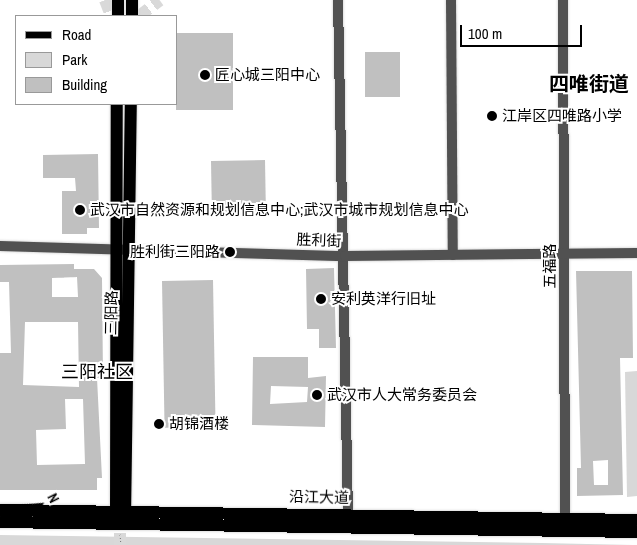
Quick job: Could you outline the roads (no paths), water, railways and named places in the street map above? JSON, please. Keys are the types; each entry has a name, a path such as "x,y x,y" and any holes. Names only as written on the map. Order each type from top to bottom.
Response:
{"main road":[{"path":"118,0 118,15"},
{"path":"132,0 132,15"},
{"name":"三阳路","path":"117,105 114,250 120,521"},
{"name":"三阳路","path":"120,521 130,105"},
{"name":"沿江大道","path":"0,510 120,521 348,514 565,525 637,532"},
{"name":"沿江大道","path":"0,522 120,521 565,525 637,520"}],"street":[{"path":"338,0 345,256 348,514"},
{"path":"450,0 452,255"},
{"name":"五福路","path":"562,0 565,525"},
{"name":"胜利街","path":"0,246 345,256 637,252"}],"tunnel":[{"path":"105,0 111,15"},
{"path":"140,15 160,0"},
{"path":"120,514 120,545"}],"place":[{"name":"匠心城三阳中心","path":"205,75"},
{"name":"江岸区四唯路小学","path":"492,116"},
{"name":"武汉市自然资源和规划信息中心;武汉市城市规划信息中心","path":"80,210"},
{"name":"胜利街三阳路","path":"230,252"},
{"name":"安利英洋行旧址","path":"321,299"},
{"name":"武汉市人大常务委员会","path":"317,395"},
{"name":"胡锦酒楼","path":"159,424"}],"district":[{"name":"四唯街道","path":"589,83"},
{"name":"三阳社区","path":"97,372"}]}
